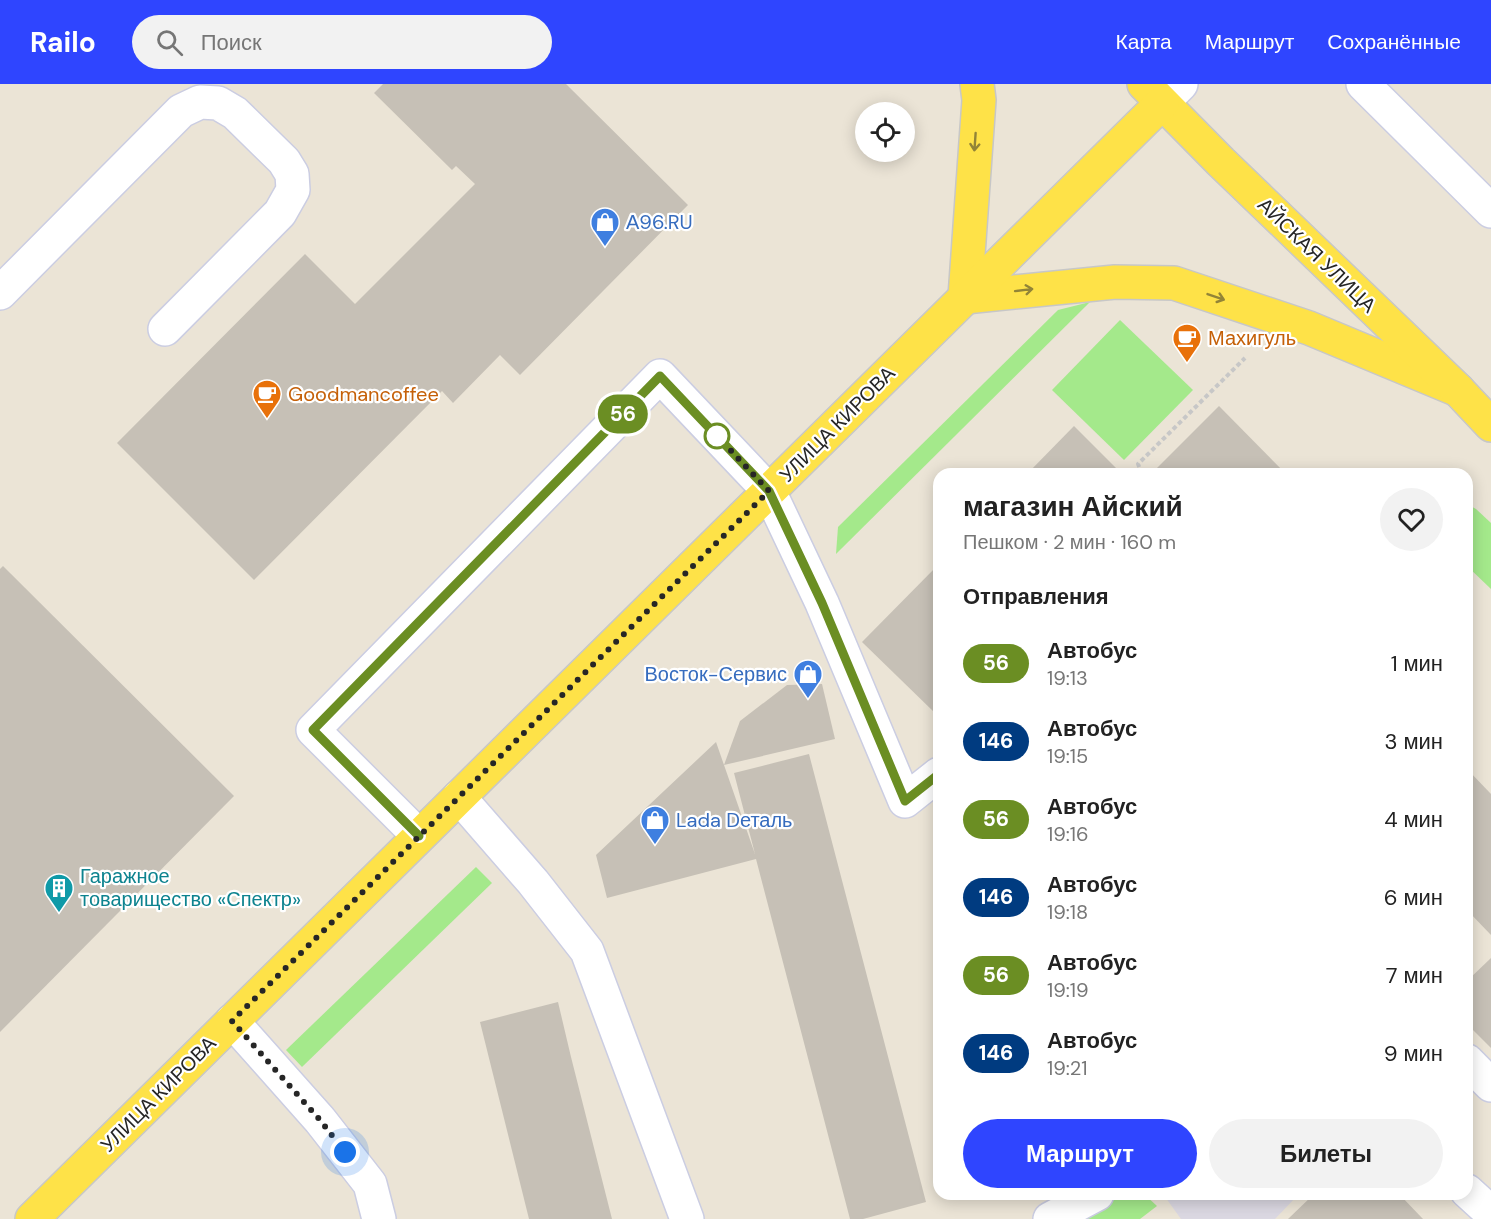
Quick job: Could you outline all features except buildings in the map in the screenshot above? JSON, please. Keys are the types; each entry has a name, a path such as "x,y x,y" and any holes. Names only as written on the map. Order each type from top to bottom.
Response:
{"main road":[{"path":"977,84 979,100 966,297 1115,282 1174,283 1309,328 1458,390"},
{"name":"УЛИЦА КИРОВА","path":"32,1219 966,297 1162,90"},
{"name":"АЙСКАЯ УЛИЦА","path":"1162,90 1221,162 1458,390 1491,425"}],"lane":[{"path":"1363,84 1491,211"},
{"path":"0,293 181,111 200,102 218,103 236,113 284,161 292,174 293,190 280,213 165,329"},
{"path":"419,836 313,730 660,376 769,491 822,603 905,801 933,779"},
{"path":"459,797 533,882 587,951 687,1219"},
{"path":"232,1021 320,1120 370,1184 379,1219"},
{"path":"1473,1067 1491,1085"},
{"path":"1473,1197 1491,1214"},
{"path":"1050,1219 1086,1200"}],"path":[{"path":"1140,468 1138,464 1245,357"}],"shaded area":[{"path":"1167,1200 1293,1200 1275,1219 1181,1219"}],"green space":[{"path":"1090,302 836,554 838,527 1058,310"},
{"path":"1120,320 1193,390 1124,460 1052,390"},
{"path":"1473,507 1491,523 1491,589 1473,572"},
{"path":"476,867 492,883 302,1067 286,1050"},
{"path":"1100,1200 1150,1200 1157,1206 1140,1219 1069,1219"}],"bus line":[{"name":"56","path":"419,836 313,730 660,376 769,491 822,603 905,801 933,779"}],"place":[{"name":"А96.RU","path":"605,248"},
{"name":"Махигуль","path":"1187,364"},
{"name":"Goodmancoffee","path":"267,420"},
{"name":"Восток-Сервис","path":"808,700"},
{"name":"Lada Dеталь","path":"655,846"},
{"name":"Гаражное товарищество «Спектр»","path":"59,914"}],"route":[{"path":"345,1152 320,1120 232,1021 769,491 717,436"}]}
